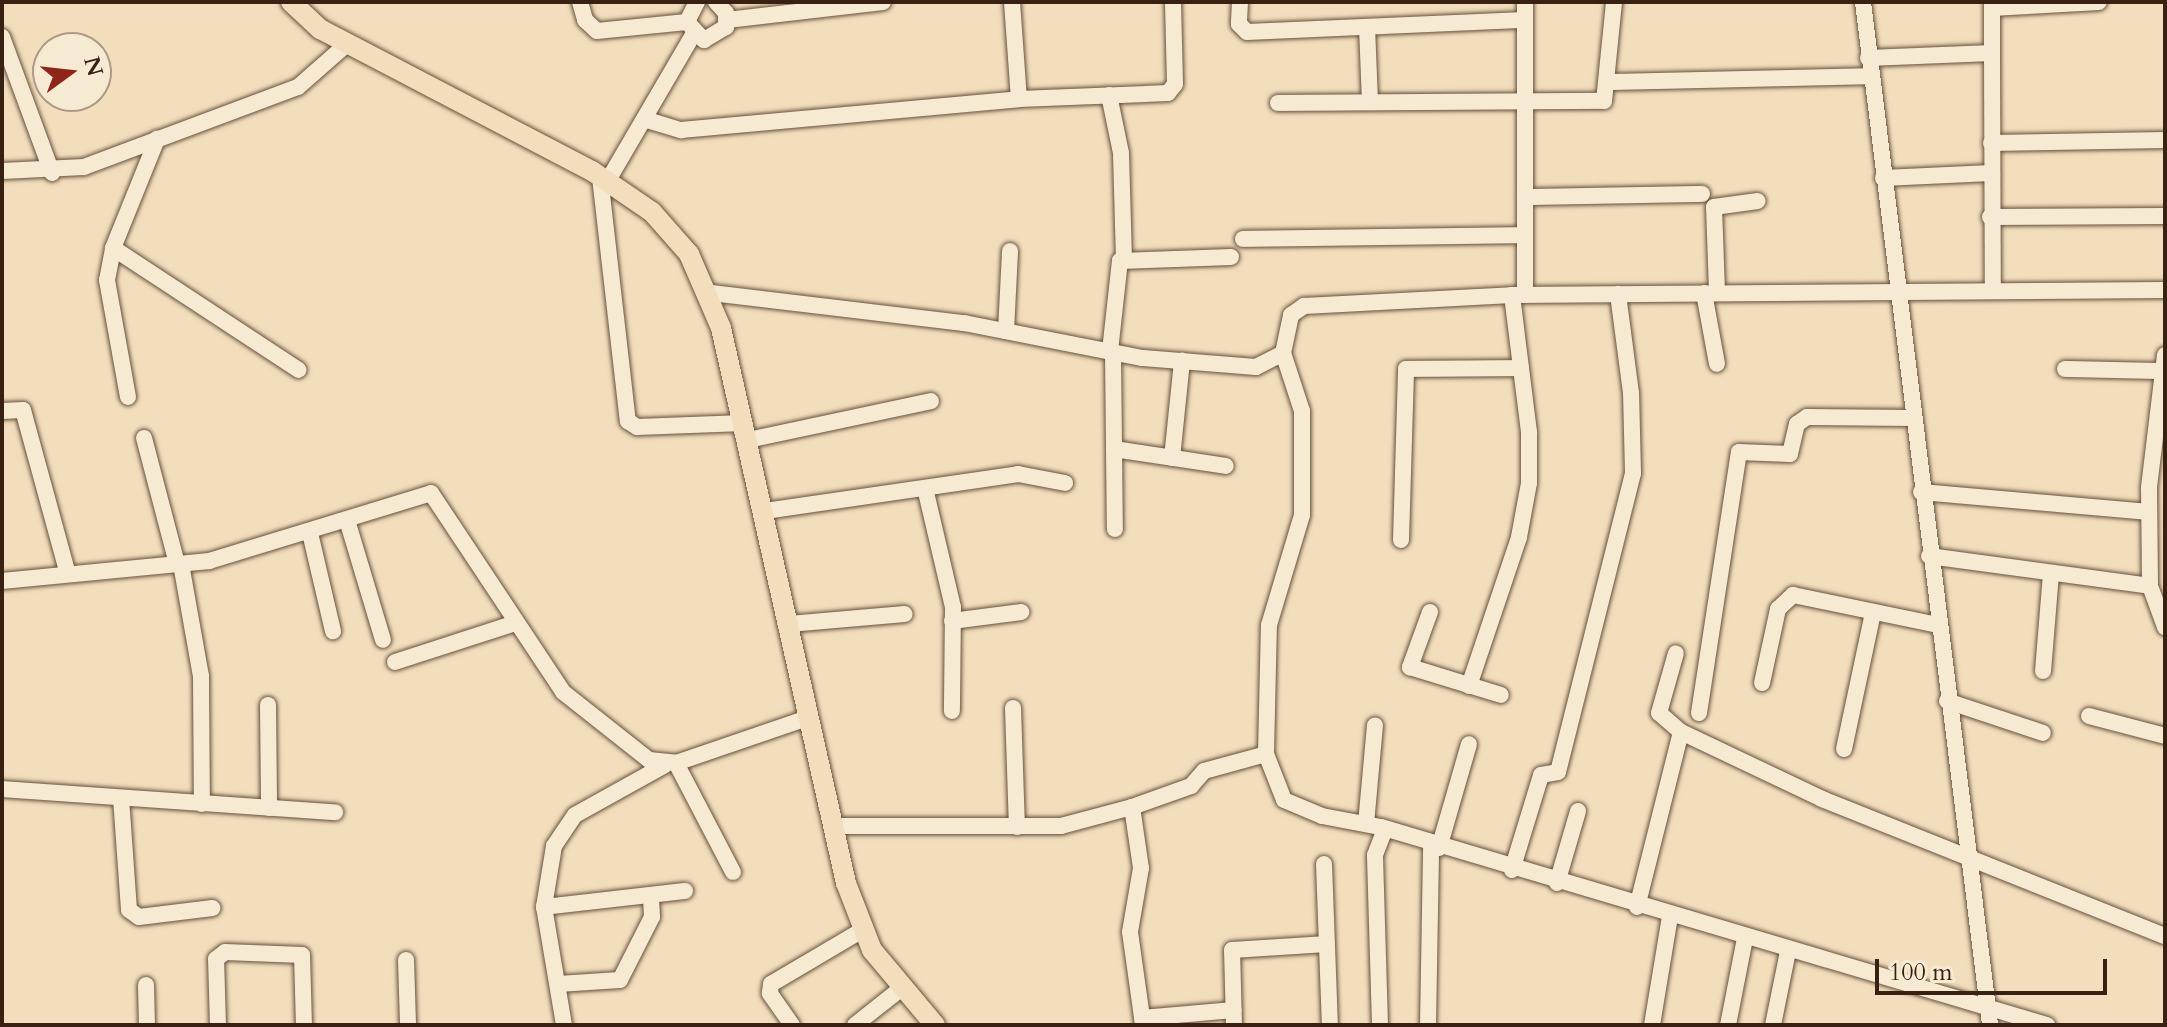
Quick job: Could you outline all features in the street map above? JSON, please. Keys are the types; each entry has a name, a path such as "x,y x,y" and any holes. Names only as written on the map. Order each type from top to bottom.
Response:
{"main road":[{"path":"291,2 348,43 604,179 652,212 689,254 711,293 765,511 834,826 864,929 872,950 930,1023"}],"street":[{"path":"580,2 585,20 597,31 690,28 712,40 727,20 840,4 883,2"},
{"path":"697,2 690,28 644,119 604,179 628,421 637,427 746,431 931,401"},
{"path":"716,2 727,20"},
{"path":"1012,2 1019,99"},
{"path":"644,119 681,130 1019,99 1173,90 1173,2"},
{"path":"1240,2 1239,24 1247,32 1525,20"},
{"path":"1469,686 1525,511 1529,432 1521,368 1518,295 1525,235 1525,2"},
{"path":"1278,103 1525,99 1604,101 1609,82 1614,2"},
{"path":"1863,2 1965,852 1989,1018"},
{"path":"1993,290 1990,217 1992,5 2099,2"},
{"path":"1367,27 1370,102"},
{"path":"2,37 52,173"},
{"path":"2,171 52,173 157,139 298,87 348,43"},
{"path":"1868,58 1992,53"},
{"path":"1609,82 1870,76"},
{"path":"1109,95 1121,153 1124,259"},
{"path":"128,397 107,295 113,248 157,139"},
{"path":"1991,143 2165,140"},
{"path":"1883,178 1991,173"},
{"path":"1525,197 1702,194"},
{"path":"1717,364 1711,293 1714,207 1758,201"},
{"path":"1990,217 2165,216"},
{"path":"1243,239 1525,235"},
{"path":"113,248 299,370"},
{"path":"1006,331 1010,251"},
{"path":"1115,529 1111,352 1117,265 1124,259 1231,257"},
{"path":"2047,1025 1989,1018 1788,951 1284,800 1266,754 1269,625 1302,515 1302,411 1283,353 1291,315 1304,306 1518,295 2165,290"},
{"path":"711,293 798,299 1006,331 1111,352 1182,361 1256,367 1283,353"},
{"path":"1512,870 1541,775 1558,772 1633,473 1631,393 1618,294"},
{"path":"1172,458 1182,361"},
{"path":"2065,369 2163,363 2149,512 2156,595 2165,627"},
{"path":"1401,540 1406,369 1521,368"},
{"path":"2,411 23,410 67,571"},
{"path":"1699,713 1739,452 1790,454 1797,424 1807,417 1912,418"},
{"path":"144,438 179,564 201,676 202,804"},
{"path":"1114,449 1226,466"},
{"path":"765,511 1018,474 1065,483"},
{"path":"925,488 952,621 952,711"},
{"path":"1921,492 2149,512"},
{"path":"2,581 67,571 179,564 310,533 431,493 570,701 649,760 670,764 733,872"},
{"path":"347,520 383,640"},
{"path":"310,533 333,631"},
{"path":"1929,556 2051,574 2156,595"},
{"path":"2043,671 2051,574"},
{"path":"1762,683 1784,601 1793,595 1938,625"},
{"path":"952,621 1021,612"},
{"path":"1430,612 1410,667 1501,695"},
{"path":"1844,749 1873,612"},
{"path":"789,624 905,614"},
{"path":"395,662 516,623"},
{"path":"1676,653 1659,713 1681,732 1822,799 1965,852 2165,936"},
{"path":"1947,701 2043,733"},
{"path":"268,705 269,808"},
{"path":"1013,708 1017,827"},
{"path":"2089,716 2165,736"},
{"path":"564,1025 544,907 554,846 566,823 670,764 810,717"},
{"path":"1366,824 1375,725"},
{"path":"1637,907 1681,732"},
{"path":"1428,1025 1435,847 1469,744"},
{"path":"834,826 1061,826 1132,807 1191,786 1204,771 1266,754"},
{"path":"2,789 335,812"},
{"path":"121,798 129,910 139,917 212,908"},
{"path":"1132,807 1141,868 1130,932 1143,1021 1234,1017 1235,948 1327,944"},
{"path":"1557,883 1578,811"},
{"path":"1380,1025 1375,855 1385,829"},
{"path":"1324,864 1330,1025"},
{"path":"544,907 685,891"},
{"path":"558,984 620,980 652,917 651,895"},
{"path":"1652,1025 1670,916"},
{"path":"792,1025 770,993 771,984 864,929"},
{"path":"1728,1025 1745,938"},
{"path":"1773,1025 1788,951"},
{"path":"218,1025 216,959 225,952 302,955 304,1025"},
{"path":"406,960 408,1025"},
{"path":"146,985 147,1025"},
{"path":"855,1025 903,987"}]}
